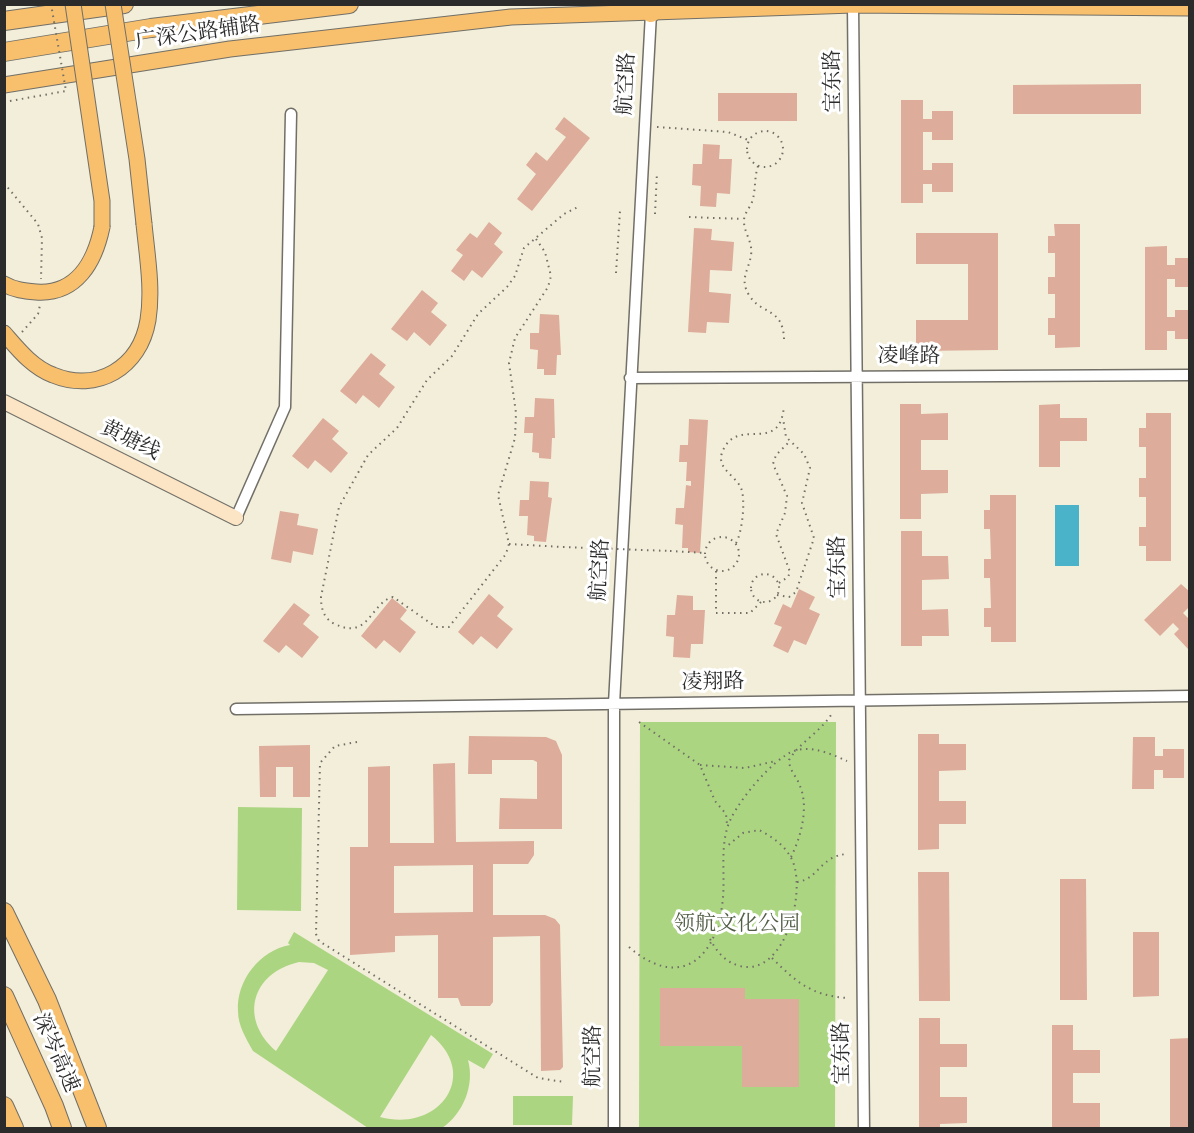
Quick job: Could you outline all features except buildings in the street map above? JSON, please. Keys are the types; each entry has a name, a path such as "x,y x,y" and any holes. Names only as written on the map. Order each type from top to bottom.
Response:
{"highway":[{"path":"4,21 124,4"},
{"path":"4,52 151,28 349,4"},
{"path":"4,912 48,1000 97,1128"},
{"name":"深岑高速","path":"4,996 62,1128"},
{"path":"4,1106 14,1128"}],"main road":[{"path":"4,284 26,291 44,292 75,282 98,250 102,226 102,201 74,4"},
{"path":"4,333 34,364 51,374 71,380 94,380 114,375 130,361 141,343 147,322 150,297 144,224 137,159 113,4"},
{"name":"广深公路辅路","path":"4,85 230,49 500,18 657,9 853,5 1190,8"}],"street":[{"name":"宝东路","path":"853,5 864,1128"},
{"name":"航空路","path":"614,1128 614,704 630,378 657,9"},
{"path":"236,518 285,407 291,114"},
{"name":"凌峰路","path":"630,378 1190,375"},
{"name":"黄塘线","path":"4,402 236,518"},
{"name":"凌翔路","path":"237,709 1190,696"}],"path":[{"path":"4,102 66,92 51,4"},
{"path":"656,127 721,131 748,140"},
{"path":"757,132 774,133 782,142 782,154 775,164 758,166 749,158 748,140 757,132"},
{"path":"758,166 754,177 753,196 744,219 752,253 744,273 748,294 781,322 784,339"},
{"path":"655,214 657,172"},
{"path":"4,183 38,224 42,238 41,279"},
{"path":"536,239 545,252 551,276 548,287 515,338 509,363 516,412 515,438 498,495 509,544 506,554 449,627 436,627 393,597 382,603 369,620 350,629 331,622 321,608 323,585 339,507 368,454 397,428 427,380 452,356 477,314 507,287 515,276 524,248 564,214 578,207"},
{"path":"616,273 620,211"},
{"path":"689,217 744,219"},
{"path":"20,334 31,325 38,314 40,304"},
{"path":"777,595 789,597 796,592 814,538 802,502 809,475 808,460 790,441 783,418 784,406"},
{"path":"736,543 741,530 743,494 740,486 724,469 723,453 726,446 738,436 762,435 772,431 783,418"},
{"path":"716,571 716,613 750,613 761,602 770,601 777,595 779,584 788,577 790,572 776,534 784,513 787,496 773,464 776,456 790,441"},
{"path":"726,537 736,543 740,554 736,564 727,571 716,571 708,564 705,553 714,539 726,537"},
{"path":"509,544 705,553"},
{"path":"761,602 751,592 754,578 767,573 779,584"},
{"path":"639,722 700,765 745,768 778,760 795,750 817,734 831,715"},
{"path":"357,742 335,746 320,763 316,934 319,941 538,1078 564,1082"},
{"path":"795,750 822,751 847,761"},
{"path":"791,856 801,830 803,813 803,793 789,765 795,750"},
{"path":"727,827 748,793 778,760"},
{"path":"629,947 654,965 683,969 695,961 711,939 722,909 727,827 726,814 715,801 700,765"},
{"path":"711,939 719,954 732,963 755,966 772,958 787,931 797,882 791,856 783,846 759,830 743,833 725,847"},
{"path":"797,882 809,878 831,857 847,854"},
{"path":"772,958 808,988 828,997 848,998"}],"green space":[{"name":"领航文化公园","path":"640,722 836,722 835,1128 639,1128"},
{"path":"238,807 302,808 301,911 237,910"},
{"path":"294,932 493,1054 484,1069 468,1060 470,1079 466,1098 449,1122 442,1128 368,1128 253,1051 239,1022 238,1000 241,989 246,978 260,960 279,948 290,945 288,943","holes":["299,962 314,963 328,970 276,1051 264,1038 257,1025 254,1012 256,999 261,987 270,976","431,1035 446,1051 452,1067 452,1083 446,1097 435,1109 420,1117 401,1120 380,1117"]},
{"path":"513,1096 573,1096 572,1125 513,1125"}],"water":[{"path":"1055,505 1079,505 1079,566 1055,566"}]}
